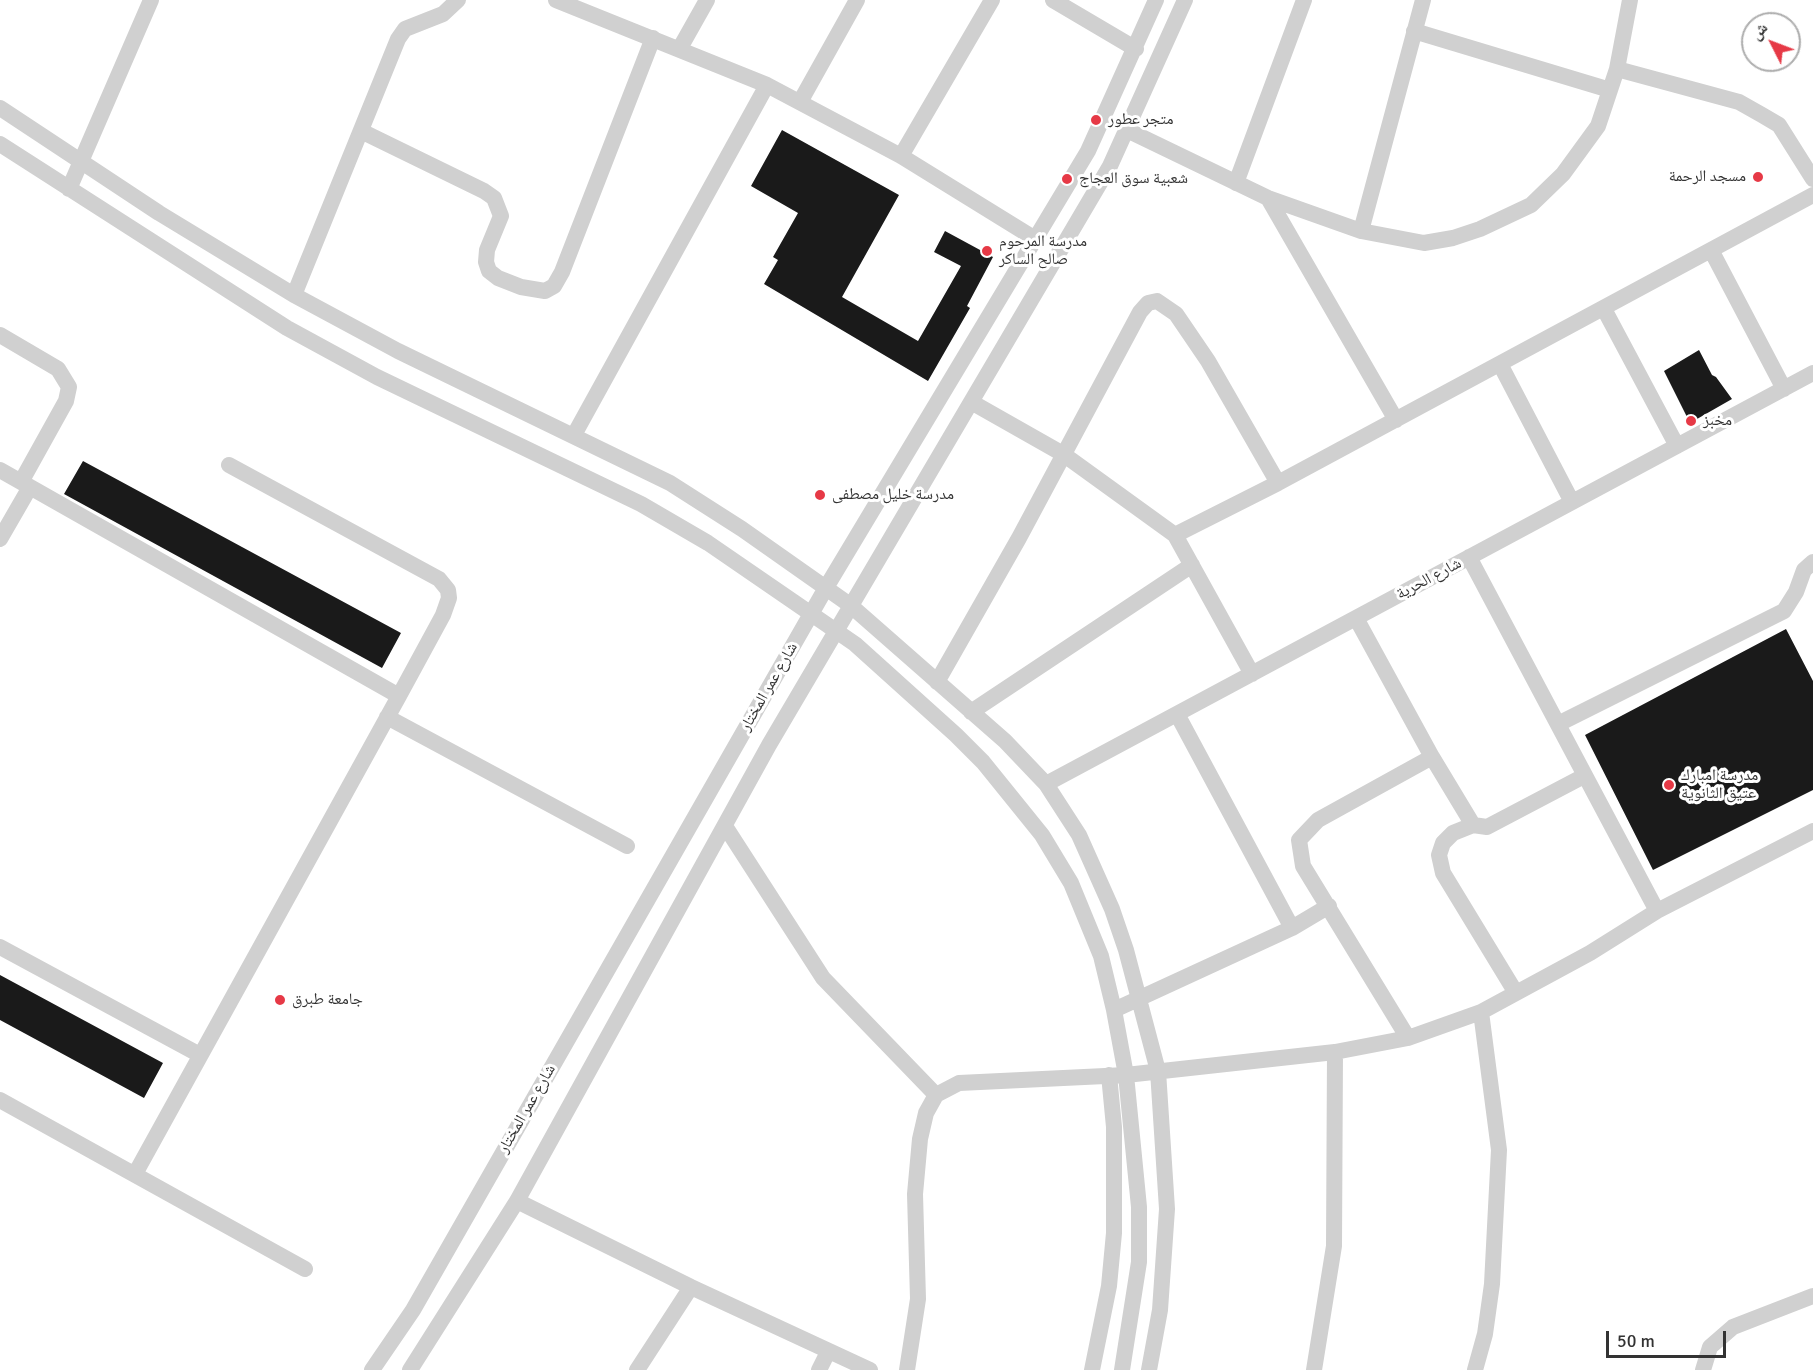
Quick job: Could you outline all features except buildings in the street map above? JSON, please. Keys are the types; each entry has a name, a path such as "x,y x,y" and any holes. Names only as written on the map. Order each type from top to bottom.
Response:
{"street":[{"path":"69,189 151,0"},
{"path":"294,295 405,29 443,14 458,0"},
{"path":"556,0 680,48 767,85 902,156 1037,240"},
{"path":"680,48 707,0"},
{"path":"800,102 857,0"},
{"path":"902,156 992,0"},
{"path":"1053,0 1136,49"},
{"name":"شارع عمر المختار","path":"372,1370 413,1310 811,613 1037,240 1088,151 1136,49 1156,0"},
{"name":"شارع عمر المختار","path":"410,1370 517,1201 850,605 973,403 1110,166 1185,0"},
{"path":"1236,183 1304,0"},
{"path":"1361,231 1423,0"},
{"path":"1127,130 1268,198 1361,231 1424,243 1480,229 1531,205 1563,174 1598,126 1617,69 1630,0"},
{"path":"1414,31 1610,90"},
{"path":"361,131 494,198 501,216 487,250 486,261 489,271 498,278 521,287 544,291 554,286 562,272 653,38"},
{"path":"1617,69 1739,102 1779,125 1813,179"},
{"path":"574,435 767,85"},
{"path":"0,108 159,213 294,295 398,351 670,483 827,586 1005,741 1046,784 1079,835 1112,909 1158,1071 1167,1209 1160,1310 1149,1370"},
{"path":"0,144 287,328 377,377 641,504 708,543 836,630 956,735 983,762 1042,835 1082,906 1101,956 1114,1010 1126,1075 1137,1160 1138,1262 1122,1370"},
{"path":"1175,535 1278,483 1813,195"},
{"path":"1268,198 1396,420"},
{"path":"1711,250 1784,389"},
{"path":"937,682 1019,538 1140,312 1148,303 1157,301 1176,314 1208,361 1278,483"},
{"path":"1604,309 1677,446"},
{"path":"0,335 58,369 69,387 66,401 0,539"},
{"path":"1500,364 1572,502"},
{"name":"شارع الحرية","path":"1046,784 1813,373"},
{"path":"973,403 1063,454 1175,535 1252,674"},
{"path":"135,1174 447,606 448,590 444,583 229,465"},
{"path":"0,470 399,696"},
{"path":"1469,557 1657,911"},
{"path":"1558,724 1784,610 1796,592 1804,570 1813,562"},
{"path":"971,712 1192,565"},
{"path":"1356,618 1432,757 1473,825"},
{"path":"1177,714 1292,928"},
{"path":"387,717 627,846"},
{"path":"1408,1038 1303,866 1299,840 1318,820 1432,757"},
{"path":"1516,993 1443,873 1439,855 1443,843 1454,833 1473,825 1487,827 1584,776"},
{"path":"725,826 823,978 936,1095"},
{"path":"907,1370 918,1299 915,1194 920,1138 926,1113 936,1095 959,1083 1126,1075 1335,1052 1408,1038 1481,1012 1590,953 1657,911 1813,831"},
{"path":"1114,1010 1292,928 1329,906"},
{"path":"0,947 200,1055"},
{"path":"1475,1370 1485,1334 1492,1284 1499,1150 1481,1012"},
{"path":"1314,1370 1334,1246 1335,1052"},
{"path":"1092,1370 1109,1286 1114,1233 1114,1138 1109,1075"},
{"path":"0,1100 305,1269"},
{"path":"517,1201 691,1287 870,1370"},
{"path":"637,1370 691,1287"},
{"path":"1703,1370 1710,1347 1733,1327 1813,1296"},
{"path":"819,1370 828,1352"}],"place":[{"name":"متجر عطور","path":"1096,120"},
{"name":"مسجد الرحمة","path":"1758,177"},
{"name":"شعبية سوق العجاج","path":"1067,179"},
{"name":"مدرسة المرحوم صالح الساكر","path":"987,251"},
{"name":"مخبز","path":"1691,421"},
{"name":"مدرسة خليل مصطفى","path":"820,495"},
{"name":"مدرسة امبارك عتيق الثانوية","path":"1669,785"},
{"name":"جامعة طبرق","path":"280,1000"}]}
